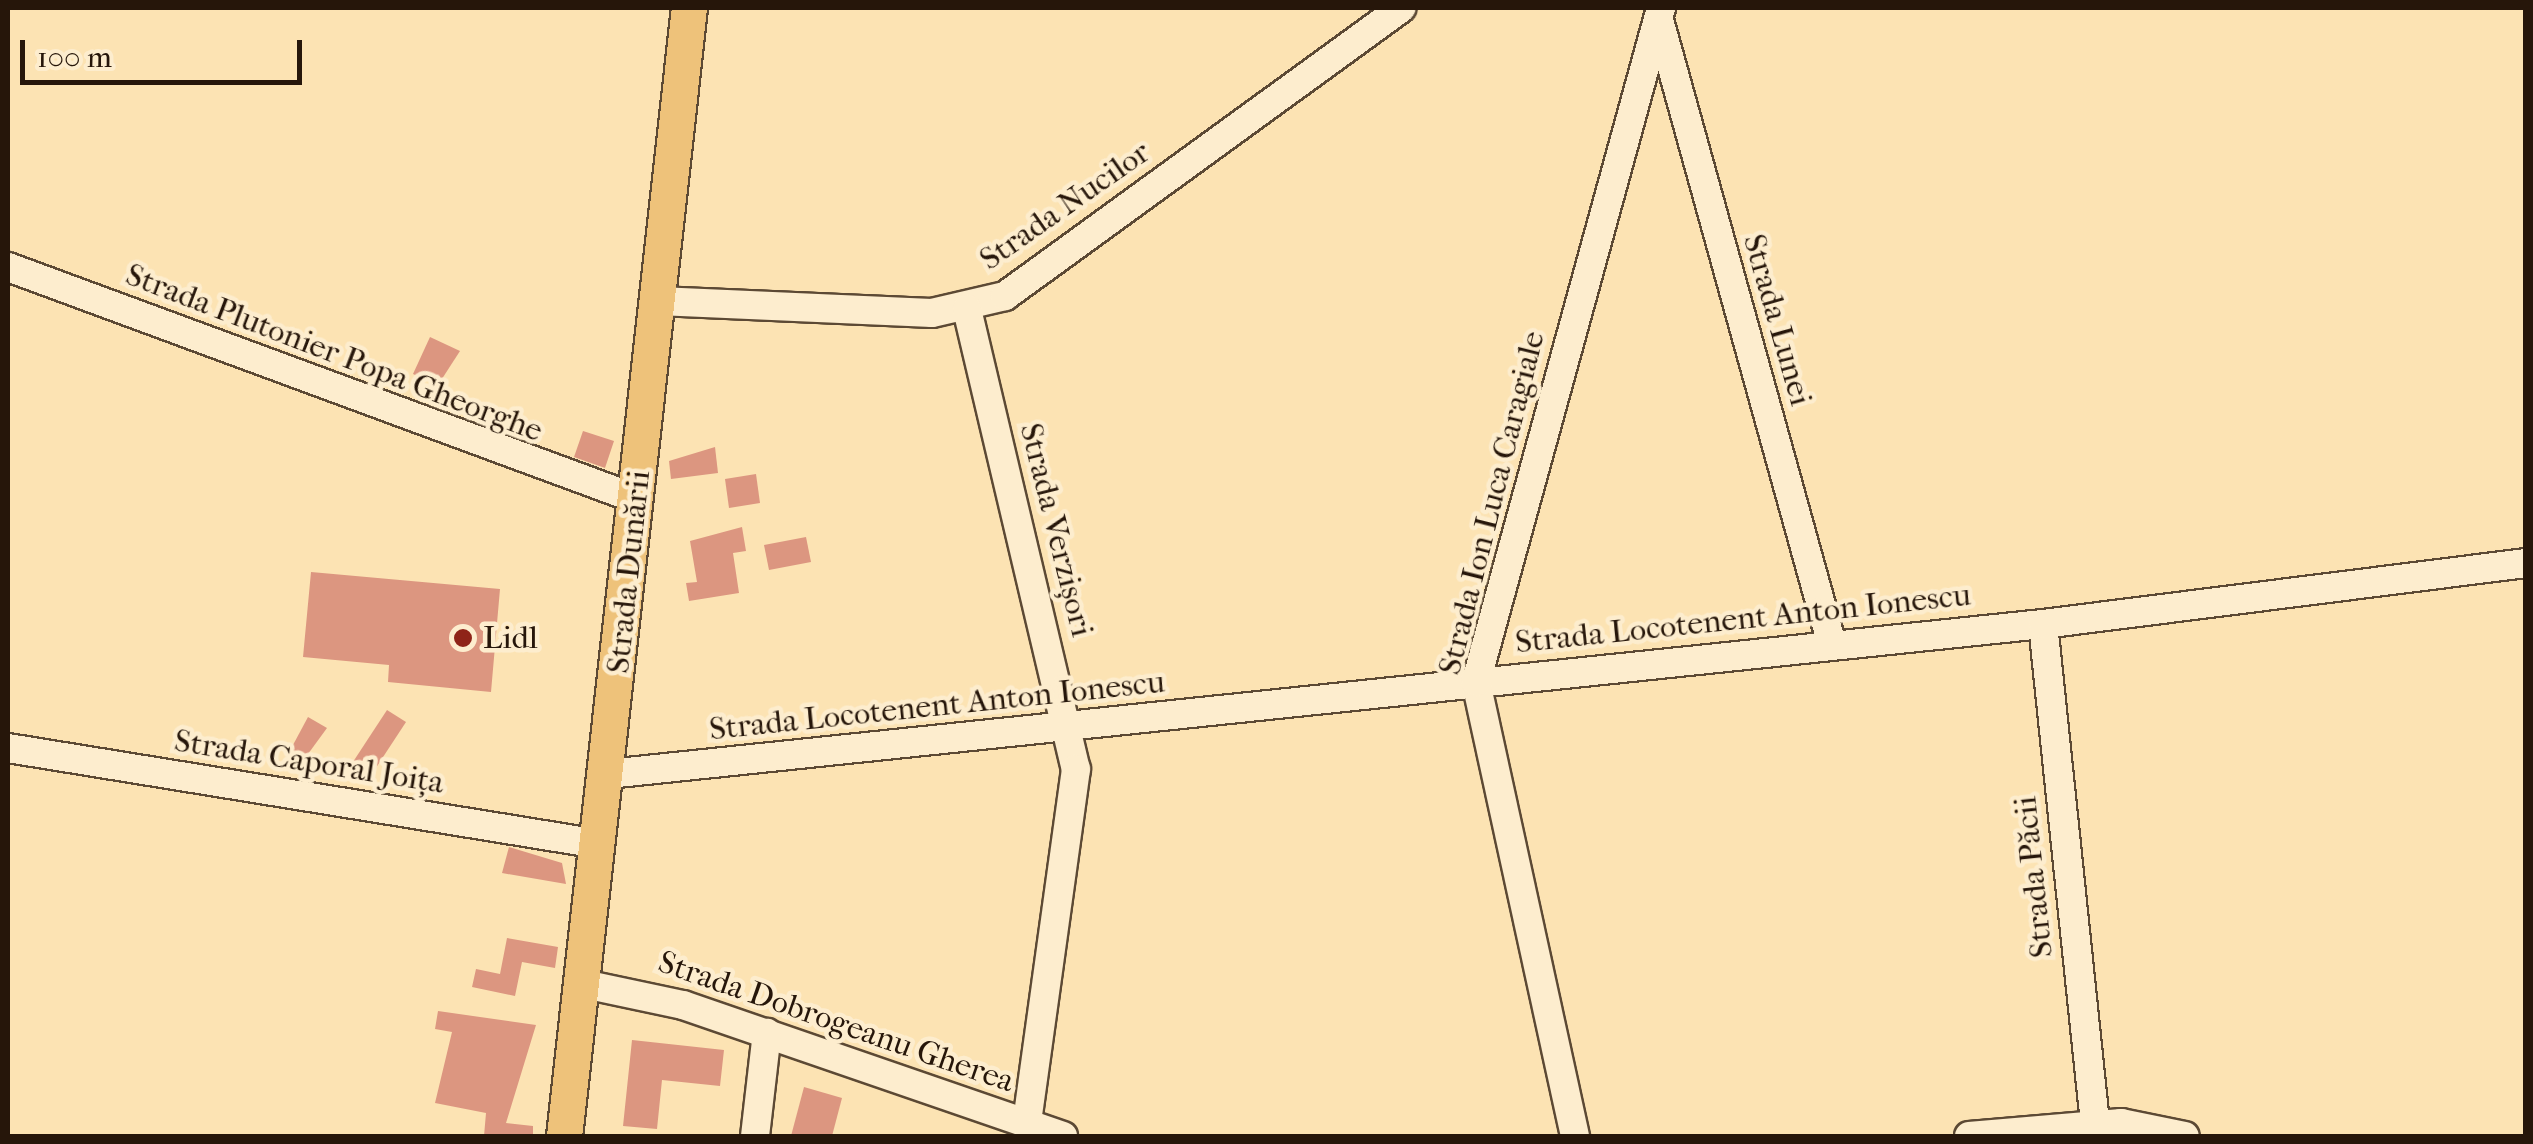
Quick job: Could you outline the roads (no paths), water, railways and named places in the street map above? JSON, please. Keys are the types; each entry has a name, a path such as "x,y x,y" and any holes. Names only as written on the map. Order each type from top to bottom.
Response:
{"main road":[{"name":"Strada Dunării","path":"564,1136 608,774 689,8"}],"street":[{"name":"Strada Nucilor","path":"658,301 967,310 1044,272 1402,8"},
{"name":"Strada Lunei","path":"1659,12 1830,640"},
{"name":"Strada Ion Luca Caragiale","path":"1575,1136 1476,682 1659,12"},
{"name":"Strada Plutonier Popa Gheorghe","path":"8,267 637,499"},
{"name":"Strada Verzișori","path":"967,310 1070,729 1073,820 1027,1124"},
{"name":"Strada Locotenent Anton Ionescu","path":"608,774 1070,729 1830,640 2043,624 2526,563"},
{"name":"Strada Păcii","path":"2043,624 2095,1123"},
{"name":"Strada Caporal Joița","path":"8,748 600,844"},
{"name":"Strada Dobrogeanu Gherea","path":"584,984 644,992 1064,1136"},
{"path":"755,1136 767,1033"},
{"path":"1969,1136 2095,1123 2186,1136"}],"place":[{"name":"Lidl","path":"463,638"}]}
